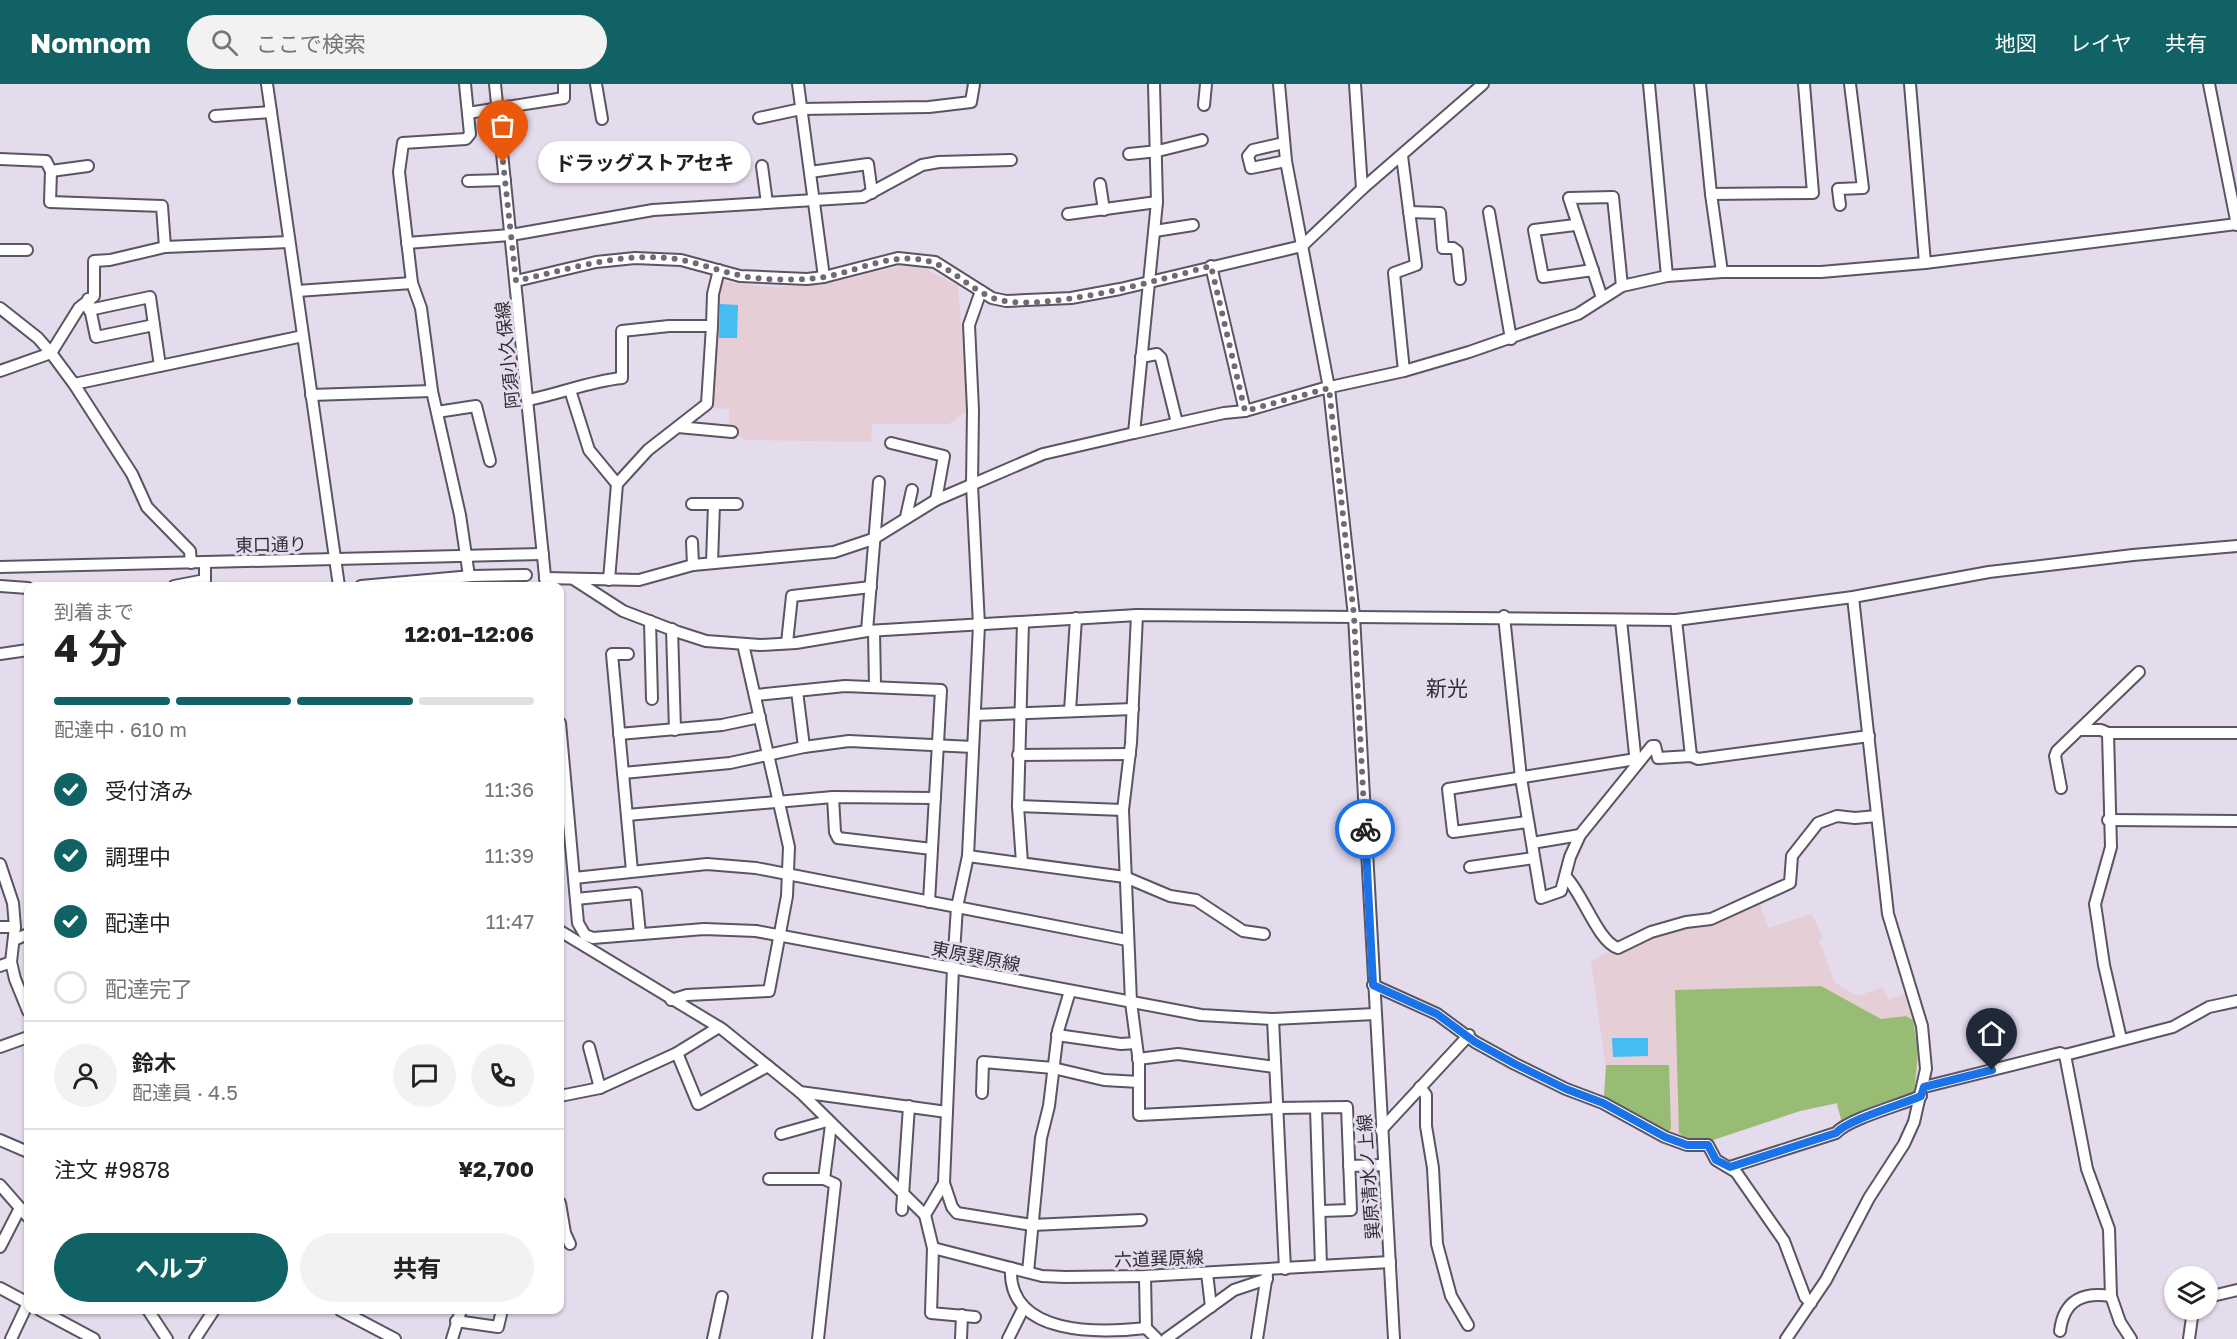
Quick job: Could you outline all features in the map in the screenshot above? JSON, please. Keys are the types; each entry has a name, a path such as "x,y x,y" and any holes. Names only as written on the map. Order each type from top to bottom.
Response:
{"street":[{"path":"267,84 339,582"},
{"path":"465,84 470,134 466,139 404,143 399,172 412,283 421,308 432,391 471,580"},
{"name":"阿須小久保線","path":"495,84 546,582"},
{"path":"468,113 564,98 564,84"},
{"path":"596,84 602,119"},
{"path":"798,84 824,277"},
{"path":"759,118 801,109 929,107 971,102 974,84"},
{"path":"1134,433 1147,283 1157,202 1158,150 1154,84"},
{"path":"1204,105 1206,84"},
{"name":"巽原清水ノ上線","path":"1279,84 1286,161 1329,388 1354,616 1394,1339"},
{"path":"1355,84 1362,189"},
{"path":"516,281 596,262 634,258 681,260 740,276 771,278 824,277 898,258 917,259 943,266 992,298 1026,302 1071,298 1147,283 1302,246 1362,189 1483,84"},
{"path":"1649,84 1667,276"},
{"path":"1700,84 1711,194 1722,272"},
{"path":"1711,194 1813,193 1804,84"},
{"path":"1840,205 1838,189 1863,188 1850,84"},
{"path":"1910,84 1925,263"},
{"path":"546,582 639,580 712,563 825,554 873,539 936,500 1043,453 1177,423 1245,411 1404,370 1511,339 1578,314 1622,286 1667,276 1722,272 1821,272 1925,263 2237,225 2209,84"},
{"path":"215,116 271,112"},
{"path":"1130,154 1202,140"},
{"path":"1284,143 1253,150 1248,156 1251,168 1286,161"},
{"path":"1402,156 1416,265 1394,273 1404,370"},
{"path":"0,159 46,161 51,171 44,203 162,206 165,247"},
{"path":"407,243 511,235 653,210 863,196 922,165 939,162 1011,160"},
{"path":"810,172 868,164 872,193"},
{"path":"51,171 88,166"},
{"path":"762,166 767,203"},
{"path":"468,181 505,180"},
{"path":"1100,184 1104,210"},
{"path":"1602,298 1575,225 1569,198 1614,197 1622,286"},
{"path":"1068,214 1157,202"},
{"path":"1409,212 1440,213 1443,248 1453,248 1457,251 1460,279"},
{"path":"1489,212 1511,339"},
{"path":"1155,231 1193,225"},
{"path":"1575,225 1534,230 1543,277 1593,270"},
{"path":"88,304 94,296 94,261 110,260 165,247 289,242"},
{"path":"0,250 27,250"},
{"path":"1211,266 1245,411"},
{"path":"609,580 617,484 648,450 709,400 713,294 719,270"},
{"path":"297,291 412,283"},
{"path":"981,291 969,325 973,410 972,485 979,625 968,856 957,907 953,968 944,1183 952,1207 957,1213 1032,1225 1141,1220"},
{"path":"0,371 51,353 79,308 88,304 150,297 160,366"},
{"path":"88,304 96,338 154,325"},
{"path":"0,308 38,338 51,353 74,384 132,474 147,507 190,551 191,562"},
{"path":"528,400 582,385 622,378 622,331 669,326 712,326"},
{"path":"74,384 303,336"},
{"path":"1141,357 1157,354 1161,358 1177,423"},
{"path":"570,390 589,450 617,484"},
{"path":"311,395 432,391"},
{"path":"437,412 476,405 490,461"},
{"path":"678,427 732,432"},
{"path":"891,443 944,456 936,500"},
{"path":"875,686 870,631 873,539 879,482"},
{"path":"906,517 912,490"},
{"path":"692,504 737,504"},
{"path":"712,563 714,504"},
{"path":"692,542 693,566"},
{"path":"575,580 622,611 706,641 743,644 787,643 870,631 1137,615 1503,616 1676,620 1853,597 1989,572 2133,555 2237,546"},
{"name":"東口通り","path":"0,567 543,554"},
{"path":"195,582 205,580 205,562"},
{"path":"434,582 512,581 526,575"},
{"path":"0,586 24,588"},
{"path":"787,643 792,596 871,587"},
{"path":"1786,1339 1811,1303 1869,1198 1904,1144 1914,1122 1922,1092 1925,1038 1891,930 1853,597"},
{"path":"1137,615 1130,754 1123,810 1127,940 1138,1059 1139,1115 1347,1107 1351,1210 1321,1211"},
{"path":"1503,616 1521,778 1541,898 1561,891 1570,857 1580,835 1604,810 1636,762 1652,746 1658,758 1691,756 1698,759 1869,736"},
{"path":"1070,711 1076,618"},
{"path":"1621,620 1636,762"},
{"path":"1676,620 1691,756"},
{"path":"650,621 652,699"},
{"path":"1022,863 1018,806 1018,755 1023,622"},
{"path":"672,629 675,730"},
{"path":"671,1000 687,995 769,990 789,874 789,848 743,644"},
{"path":"0,654 24,651"},
{"path":"628,654 612,654 632,871"},
{"path":"2061,788 2055,756 2139,672"},
{"path":"756,695 875,686 942,690 929,902"},
{"path":"797,691 804,747"},
{"path":"975,715 1133,708"},
{"path":"619,734 675,730 760,717"},
{"path":"2079,730 2101,730 2108,733 2237,733"},
{"path":"2108,733 2111,847 2095,904 2104,965 2121,1039"},
{"path":"623,773 730,763 804,747 873,740 973,747"},
{"path":"1018,755 1130,754"},
{"path":"1527,822 1453,832 1448,789 1636,762"},
{"path":"564,794 576,898 636,893 640,934"},
{"path":"627,815 834,797 935,798"},
{"path":"834,797 835,832 838,838 932,849"},
{"path":"1018,806 1123,810"},
{"path":"1566,877 1585,901 1601,932 1612,946 1618,948 1651,932 1686,922 1711,919 1790,883 1792,856 1818,823 1837,816 1855,818 1877,816"},
{"path":"2109,820 2237,821"},
{"path":"1532,843 1580,835"},
{"path":"968,856 1125,877 1170,896 1196,900 1243,931 1264,934"},
{"path":"1470,867 1534,858"},
{"path":"0,864 13,903 15,927 11,962 15,980 24,1001"},
{"path":"574,878 706,864 789,874 1127,940"},
{"name":"東原巽原線","path":"576,898 578,923 585,935 593,938 704,929 780,934 1200,1015 1273,1019 1375,1014"},
{"path":"0,927 15,927"},
{"path":"564,933 719,1027 800,1092 925,1215 933,1248 931,1313 975,1317"},
{"path":"14,940 24,936"},
{"path":"0,966 11,962"},
{"path":"1373,985 1437,1014 1515,1064 1566,1089 1603,1103 1665,1137 1687,1145 1708,1145 1716,1160 1730,1167 1784,1241 1805,1297 1811,1303"},
{"path":"1028,1272 1041,1138 1049,1106 1058,1035 1070,990"},
{"path":"1730,1167 1836,1133 1841,1128 1922,1092 2060,1053 2065,1055 2173,1027 2209,1007 2237,1001"},
{"path":"1273,1019 1285,1269"},
{"path":"564,1095 600,1088 677,1053 719,1027"},
{"path":"1058,1035 1121,1044 1136,1043"},
{"path":"1381,1130 1469,1035"},
{"path":"0,1047 24,1038"},
{"path":"589,1047 600,1088"},
{"path":"677,1053 698,1104 768,1066"},
{"path":"1138,1059 1178,1054 1275,1067"},
{"path":"2065,1055 2086,1169 2109,1229 2111,1296 2120,1322 2131,1339"},
{"path":"982,1093 983,1062 1053,1068 1104,1080 1139,1082"},
{"path":"1420,1087 1426,1095 1426,1126 1433,1168 1437,1244 1451,1296 1468,1325"},
{"path":"800,1092 947,1112"},
{"path":"902,1210 909,1106"},
{"path":"1316,1107 1321,1266"},
{"path":"781,1134 829,1123"},
{"path":"824,1179 829,1123"},
{"path":"0,1140 24,1150"},
{"path":"1349,1166 1383,1165"},
{"path":"769,1179 824,1179 836,1184 818,1339"},
{"path":"925,1215 944,1183"},
{"path":"0,1185 24,1212"},
{"path":"0,1247 20,1208"},
{"path":"564,1227 570,1244"},
{"name":"六道巽原線","path":"933,1248 1028,1272 1065,1277 1207,1273 1267,1274 1285,1269 1390,1262"},
{"path":"1011,1268 1015,1289 1024,1307 1060,1328 1072,1339"},
{"path":"1207,1273 1211,1307"},
{"path":"1166,1339 1242,1286 1267,1274"},
{"path":"1257,1339 1267,1274"},
{"path":"1145,1276 1146,1328 1157,1339"},
{"path":"0,1287 24,1301"},
{"path":"2218,1295 2237,1290"},
{"path":"2060,1331 2068,1310 2079,1297 2095,1293 2111,1296"},
{"path":"713,1339 722,1297"},
{"path":"1008,1339 1024,1307"},
{"path":"11,1339 24,1311"},
{"path":"47,1314 94,1339"},
{"path":"151,1314 167,1339"},
{"path":"195,1339 211,1314"},
{"path":"348,1314 395,1339"},
{"path":"452,1339 459,1314"},
{"path":"456,1321 498,1327 501,1314"},
{"path":"961,1339 962,1316"},
{"path":"2189,1339 2192,1320"},
{"path":"1060,1328 1100,1331 1146,1328"}],"shaded area":[{"path":"900,266 922,267 958,286 968,410 949,424 872,424 871,442 746,440 729,429 729,409 712,408 716,295 720,281 769,287 823,285"},
{"path":"1760,903 1768,928 1812,914 1823,938 1819,940 1835,983 1858,996 1883,987 1888,999 1905,994 1914,1020 1919,1052 1915,1093 1906,1099 1842,1124 1836,1104 1801,1111 1707,1142 1689,1141 1666,1135 1606,1102 1604,1096 1606,1069 1591,962 1608,952 1620,952 1652,935"}],"green space":[{"path":"1821,986 1881,1019 1906,1016 1913,1020 1918,1052 1914,1093 1906,1099 1842,1123 1837,1103 1800,1111 1707,1142 1689,1141 1679,1133 1675,990"},
{"path":"1606,1065 1669,1065 1671,1129 1666,1134 1607,1101 1604,1096"}],"water":[{"path":"720,304 738,305 737,338 719,338"},
{"path":"1612,1038 1648,1038 1648,1056 1613,1057"}],"way so far":[{"path":"503,162 516,281 623,258 667,258 740,276 807,279 824,277 898,258 935,262 952,270 992,298 1026,302 1071,298 1119,289 1211,266 1245,411 1329,388 1354,616 1365,829"}],"place":[{"name":"ドラッグストアセキ","path":"503,162"}],"district":[{"name":"新光","path":"1447,688"}],"route":[{"path":"1365,829 1373,985 1437,1014 1469,1035 1475,1042 1515,1064 1566,1089 1603,1103 1665,1137 1687,1145 1701,1143 1708,1145 1716,1160 1730,1167 1780,1153 1836,1133 1841,1128 1859,1120 1921,1096 1924,1087 1992,1070"}]}
